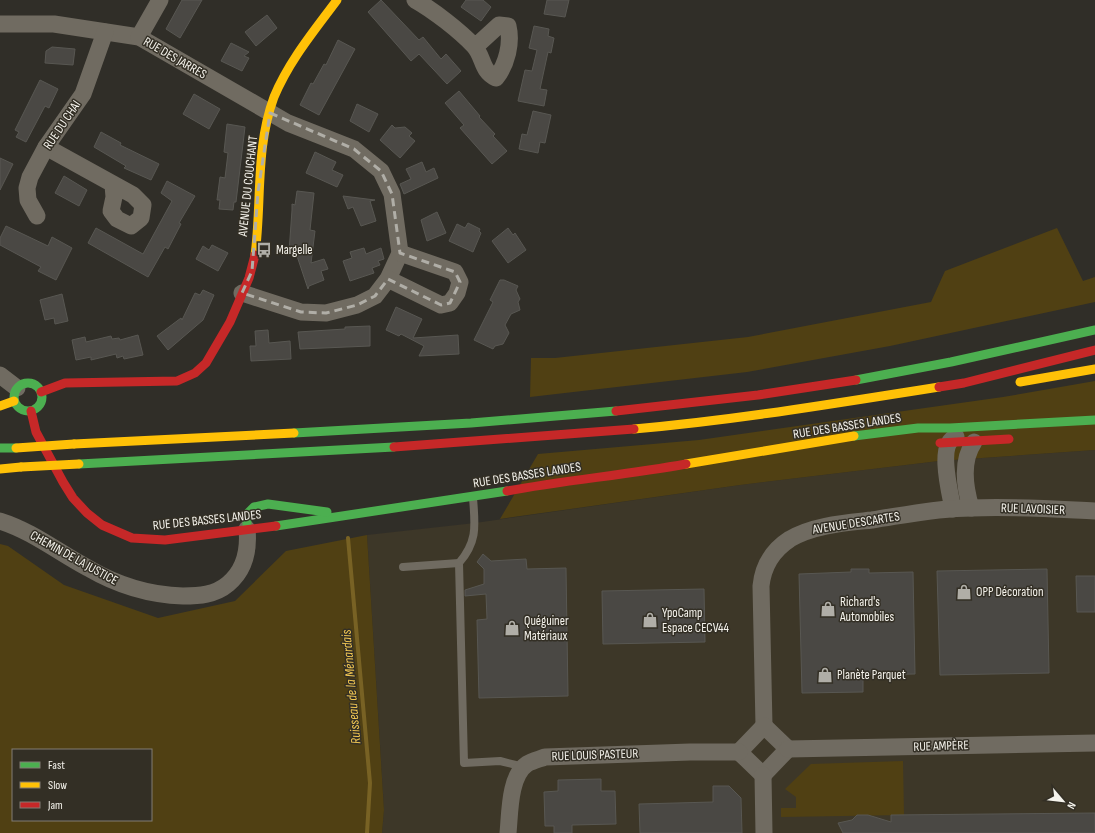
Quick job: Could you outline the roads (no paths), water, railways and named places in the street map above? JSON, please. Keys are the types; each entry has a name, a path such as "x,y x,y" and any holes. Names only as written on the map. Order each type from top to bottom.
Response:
{"main road":[{"name":"AVENUE DU COUCHANT","path":"41,392 64,383 176,381 190,376 202,369 212,354 252,271 257,234 258,192 270,113 282,79 337,0"},
{"path":"0,448 463,422 682,404 760,395 866,378 996,353 1095,330"},
{"path":"0,469 461,443 657,427 774,413 964,383 1095,350"},
{"path":"1009,384 1095,369"},
{"path":"0,406 16,394 21,385 30,383 39,388 42,401 36,409 27,412 19,408 16,394"},
{"path":"964,383 985,388"},
{"name":"RUE DES BASSES LANDES","path":"31,411 36,432 69,493 87,513 102,525 132,538 146,540 165,540 352,515 473,497 553,482 639,473 860,435 918,428 1095,420"},
{"path":"941,443 1019,438"},
{"path":"793,447 868,444"},
{"path":"247,529 247,514 254,507 268,504 352,515"}],"street":[{"path":"140,37 160,0"},
{"path":"415,0 427,6 475,47"},
{"name":"RUE DES JARRES","path":"0,24 54,24 140,37 288,123 354,149 381,171 392,194 400,253"},
{"name":"RUE DU CHAI","path":"37,216 28,200 27,188 30,177 46,147 83,94 105,32"},
{"path":"46,147 113,185"},
{"path":"242,293 300,312 326,313 357,305 375,296 388,279 400,253 455,272 460,282 457,293 450,303 441,305 388,279"},
{"path":"0,375 16,394"},
{"path":"953,509 945,458 941,443 966,433 989,430 1004,425"},
{"path":"971,508 965,481 968,455 974,442"},
{"name":"RUE LAVOISIER","path":"953,509 971,508 1095,511"},
{"name":"AVENUE DESCARTES","path":"764,726 761,586 763,572 770,558 779,547 791,538 834,525 953,509"},
{"name":"CHEMIN DE LA JUSTICE","path":"0,521 19,526 108,579 136,590 179,596 212,594 222,589 235,578 244,564 247,529"},
{"path":"763,775 739,752 764,726 788,749 763,775 764,833"},
{"name":"RUE AMPÈRE","path":"788,749 1095,743"},
{"name":"RUE LOUIS PASTEUR","path":"524,767 527,764 545,757 690,752 739,752"},
{"path":"508,833 512,792 517,776 524,767"}],"lane":[{"path":"473,497 476,529 472,544 467,554 459,563 464,763 500,761 524,767"},
{"path":"403,567 459,563"}],"waterway":[{"name":"Ruisseau de la Ménardais","path":"348,538 370,783 367,833"}],"place":[{"name":"Margelle","path":"264,250"},
{"name":"OPP Décoration","path":"964,592"},
{"name":"Richard's Automobiles","path":"828,609"},
{"name":"YpoCamp Espace CECV44","path":"650,620"},
{"name":"Quéguiner Matériaux","path":"512,628"},
{"name":"Planète Parquet","path":"825,675"}]}
